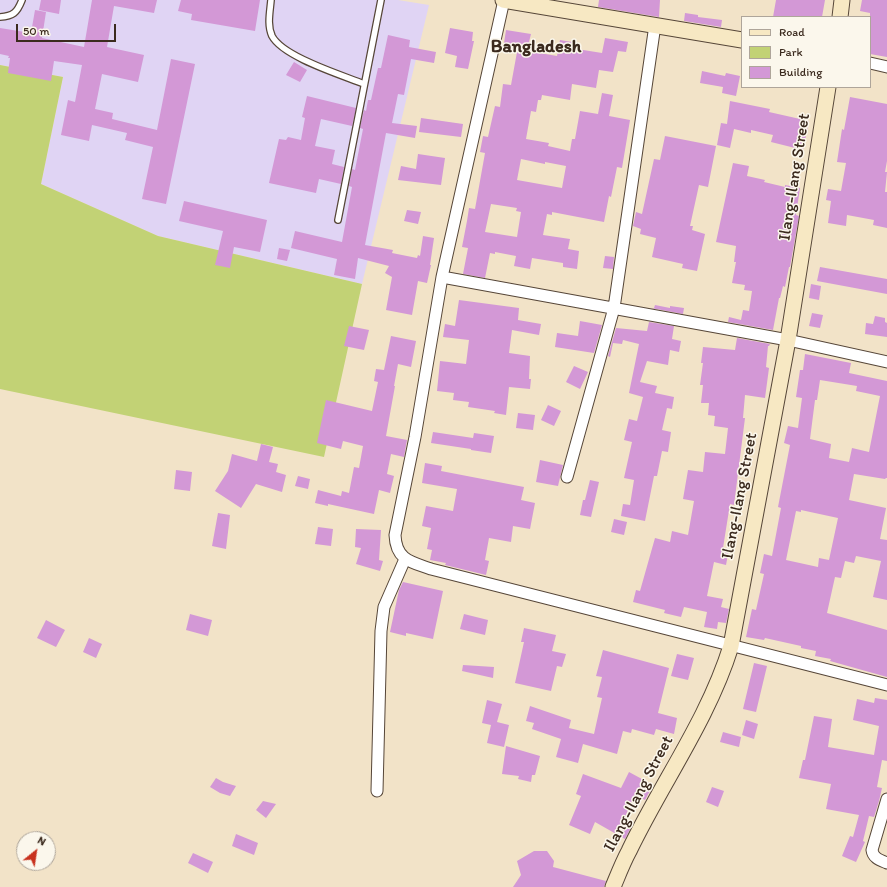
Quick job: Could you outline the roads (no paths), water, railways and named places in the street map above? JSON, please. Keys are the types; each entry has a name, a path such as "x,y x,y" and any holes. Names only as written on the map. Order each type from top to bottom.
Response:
{"main road":[{"path":"503,0 741,40"},
{"path":"840,16 842,0"},
{"name":"Ilang-Ilang Street","path":"612,887 629,850 704,713 725,665 731,646 788,340 828,88"}],"street":[{"path":"503,0 442,277 415,437 395,535 395,545 406,559 431,569 887,685"},
{"path":"567,477 614,308 655,25"},
{"path":"871,63 887,67"},
{"path":"442,277 788,340 887,362"},
{"path":"377,791 381,631 384,607 406,559"},
{"path":"887,799 872,845 872,854 874,857 887,863"}],"lane":[{"path":"0,18 10,17 14,14 22,0"},
{"path":"271,0 268,23 272,37 282,48 295,56 364,84"},
{"path":"338,220 381,0"}],"district":[{"name":"Bangladesh","path":"536,47"}]}
